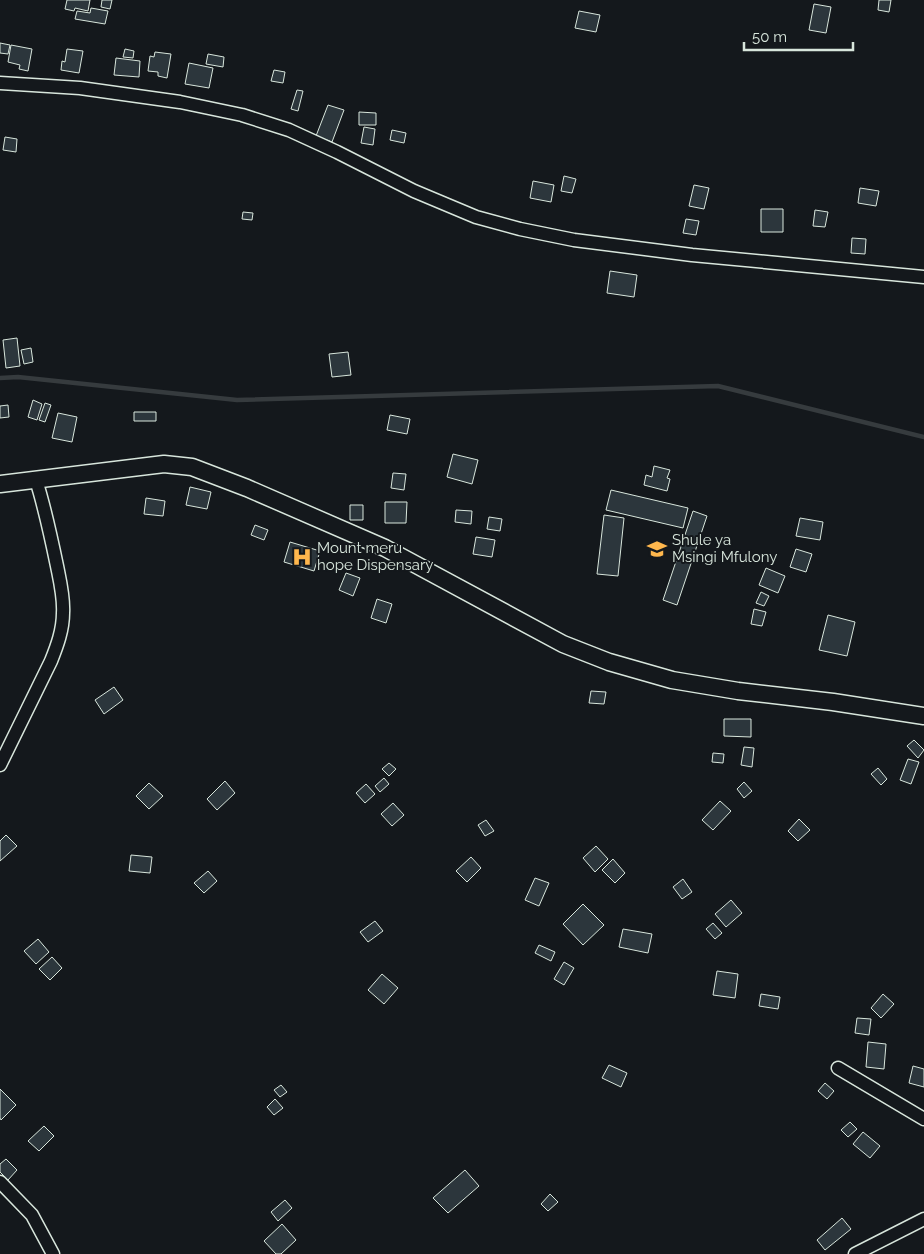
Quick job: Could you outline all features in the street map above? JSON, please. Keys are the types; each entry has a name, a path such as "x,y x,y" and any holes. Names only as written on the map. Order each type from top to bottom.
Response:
{"street":[{"path":"0,83 62,86 100,91 204,106 251,117 310,139 414,191 476,217 520,229 574,240 692,255 924,277"},
{"path":"0,484 164,464 192,467 247,488 385,548 564,644 632,670 672,680 738,691 833,702 924,716"},
{"path":"0,765 58,645 62,628 64,612 57,567 49,523 36,480"},
{"path":"838,1068 924,1119"},
{"path":"2,1186 32,1215 53,1254"},
{"path":"854,1254 924,1219"}],"building":[{"path":"67,0 90,0 88,11 75,8 74,11 65,9"},
{"path":"102,0 112,0 110,9 101,7"},
{"path":"879,0 891,0 889,12 878,10"},
{"path":"814,4 831,7 826,33 809,30"},
{"path":"91,8 108,11 105,24 75,19 77,11 90,13"},
{"path":"579,11 600,15 596,32 575,28"},
{"path":"0,43 10,45 8,54 0,53"},
{"path":"11,45 32,49 28,71 19,69 20,65 8,62"},
{"path":"67,49 83,51 79,73 61,70 62,61 65,62"},
{"path":"125,49 134,51 133,58 123,57"},
{"path":"155,52 171,54 167,78 158,76 158,72 148,71 150,56 154,57"},
{"path":"208,54 224,57 223,67 206,64"},
{"path":"116,58 140,61 139,77 114,75"},
{"path":"189,63 213,68 209,88 185,84"},
{"path":"274,70 285,72 283,83 271,81"},
{"path":"297,90 303,91 298,111 291,109"},
{"path":"328,105 344,110 332,142 316,136"},
{"path":"359,112 376,113 376,125 359,125"},
{"path":"364,127 375,129 373,145 361,143"},
{"path":"392,130 406,133 404,143 390,140"},
{"path":"5,137 17,139 16,152 3,150"},
{"path":"564,176 576,179 572,193 561,191"},
{"path":"533,181 554,185 551,202 530,198"},
{"path":"694,185 709,188 704,209 689,206"},
{"path":"860,188 879,191 876,206 858,203"},
{"path":"761,209 783,209 783,232 761,232"},
{"path":"815,210 828,212 825,227 813,226"},
{"path":"243,212 253,213 252,220 242,219"},
{"path":"686,219 699,221 696,235 683,233"},
{"path":"852,238 866,239 865,254 851,253"},
{"path":"610,271 637,275 634,297 607,293"},
{"path":"17,338 20,366 6,368 3,340"},
{"path":"31,348 33,362 24,364 21,350"},
{"path":"348,352 351,375 332,377 329,354"},
{"path":"33,400 42,404 37,420 28,417"},
{"path":"45,403 51,405 45,422 39,420"},
{"path":"8,405 9,417 0,418 0,406"},
{"path":"134,412 156,412 156,421 134,421"},
{"path":"58,413 77,417 72,442 52,438"},
{"path":"390,415 410,419 407,434 387,430"},
{"path":"453,454 478,460 472,484 447,477"},
{"path":"654,466 670,470 667,478 670,479 667,491 644,485 646,475 652,477"},
{"path":"393,473 406,474 404,490 391,488"},
{"path":"190,487 211,492 207,509 186,505"},
{"path":"611,490 688,508 683,528 606,510"},
{"path":"146,498 165,501 163,516 144,514"},
{"path":"385,502 407,502 406,523 385,523"},
{"path":"350,505 363,505 363,520 350,520"},
{"path":"456,510 472,511 471,524 455,522"},
{"path":"693,511 707,516 677,605 663,600"},
{"path":"604,515 624,518 618,576 597,574"},
{"path":"489,517 502,519 500,531 487,529"},
{"path":"800,518 823,522 820,540 796,536"},
{"path":"255,525 268,530 264,540 251,535"},
{"path":"476,537 495,540 492,557 473,554"},
{"name":"Mount meru hope Dispensary","path":"290,542 320,551 314,571 284,562"},
{"path":"796,549 812,554 806,572 790,567"},
{"path":"766,568 785,576 778,593 759,585"},
{"path":"346,573 360,578 353,596 339,590"},
{"path":"761,592 769,596 764,606 756,603"},
{"path":"377,599 392,604 386,623 371,618"},
{"path":"754,609 766,612 762,626 751,624"},
{"path":"828,615 855,622 847,656 819,650"},
{"path":"114,687 123,700 104,714 95,700"},
{"path":"591,691 606,692 604,704 589,703"},
{"path":"724,719 751,719 751,737 724,736"},
{"path":"914,740 924,750 918,758 907,746"},
{"path":"744,747 754,748 752,767 741,765"},
{"path":"713,753 724,754 723,763 712,762"},
{"path":"908,759 919,762 911,784 900,780"},
{"path":"389,763 396,769 389,776 382,769"},
{"path":"878,768 887,779 881,785 871,774"},
{"path":"384,778 389,784 380,792 375,786"},
{"path":"225,781 235,793 217,810 207,799"},
{"path":"744,782 752,791 744,798 737,789"},
{"path":"149,783 163,796 149,809 136,796"},
{"path":"366,784 375,794 365,803 356,793"},
{"path":"720,801 731,811 713,830 702,820"},
{"path":"393,803 404,815 392,826 381,814"},
{"path":"799,819 810,830 798,841 788,831"},
{"path":"486,820 494,831 485,836 478,825"},
{"path":"6,835 17,846 0,861 0,841"},
{"path":"596,846 608,859 595,872 583,858"},
{"path":"131,855 152,857 150,873 129,871"},
{"path":"471,857 481,868 467,882 456,871"},
{"path":"613,859 625,873 615,883 602,870"},
{"path":"208,871 217,881 204,893 194,883"},
{"path":"535,878 549,883 539,906 525,900"},
{"path":"683,879 692,892 682,899 673,887"},
{"path":"731,900 742,913 726,927 715,914"},
{"path":"583,904 604,925 583,945 563,924"},
{"path":"375,921 383,931 368,942 360,932"},
{"path":"713,923 722,933 715,939 706,929"},
{"path":"623,929 652,934 648,953 619,947"},
{"path":"38,939 49,952 36,964 24,951"},
{"path":"539,945 555,952 551,961 535,953"},
{"path":"52,957 62,968 50,980 39,969"},
{"path":"564,962 574,968 564,985 554,979"},
{"path":"717,971 738,974 735,998 713,995"},
{"path":"382,974 398,988 384,1004 368,990"},
{"path":"761,994 780,997 778,1009 759,1006"},
{"path":"883,994 894,1004 881,1018 871,1008"},
{"path":"857,1018 871,1019 869,1035 855,1033"},
{"path":"868,1042 886,1044 884,1069 866,1067"},
{"path":"609,1065 627,1073 621,1087 602,1078"},
{"path":"913,1066 924,1069 924,1087 909,1083"},
{"path":"825,1083 834,1091 827,1099 818,1091"},
{"path":"281,1085 287,1092 280,1097 274,1090"},
{"path":"0,1089 16,1105 1,1120 0,1118"},
{"path":"275,1099 283,1108 274,1115 267,1107"},
{"path":"850,1122 857,1129 848,1137 841,1130"},
{"path":"44,1126 54,1136 39,1151 28,1141"},
{"path":"863,1132 880,1146 870,1158 853,1144"},
{"path":"6,1159 17,1170 8,1180 0,1172 0,1164"},
{"path":"465,1170 479,1186 448,1213 433,1198"},
{"path":"550,1194 558,1202 548,1211 541,1204"},
{"path":"285,1200 292,1208 278,1221 271,1212"},
{"path":"842,1218 851,1229 825,1250 817,1240"},
{"path":"282,1224 296,1240 281,1254 276,1254 264,1241"}],"waterway":[{"path":"0,378 18,377 237,400 718,386 924,437"}],"place":[{"name":"Shule ya Msingi Mfulony","path":"657,549"},
{"name":"Mount meru hope Dispensary","path":"302,557"}]}
